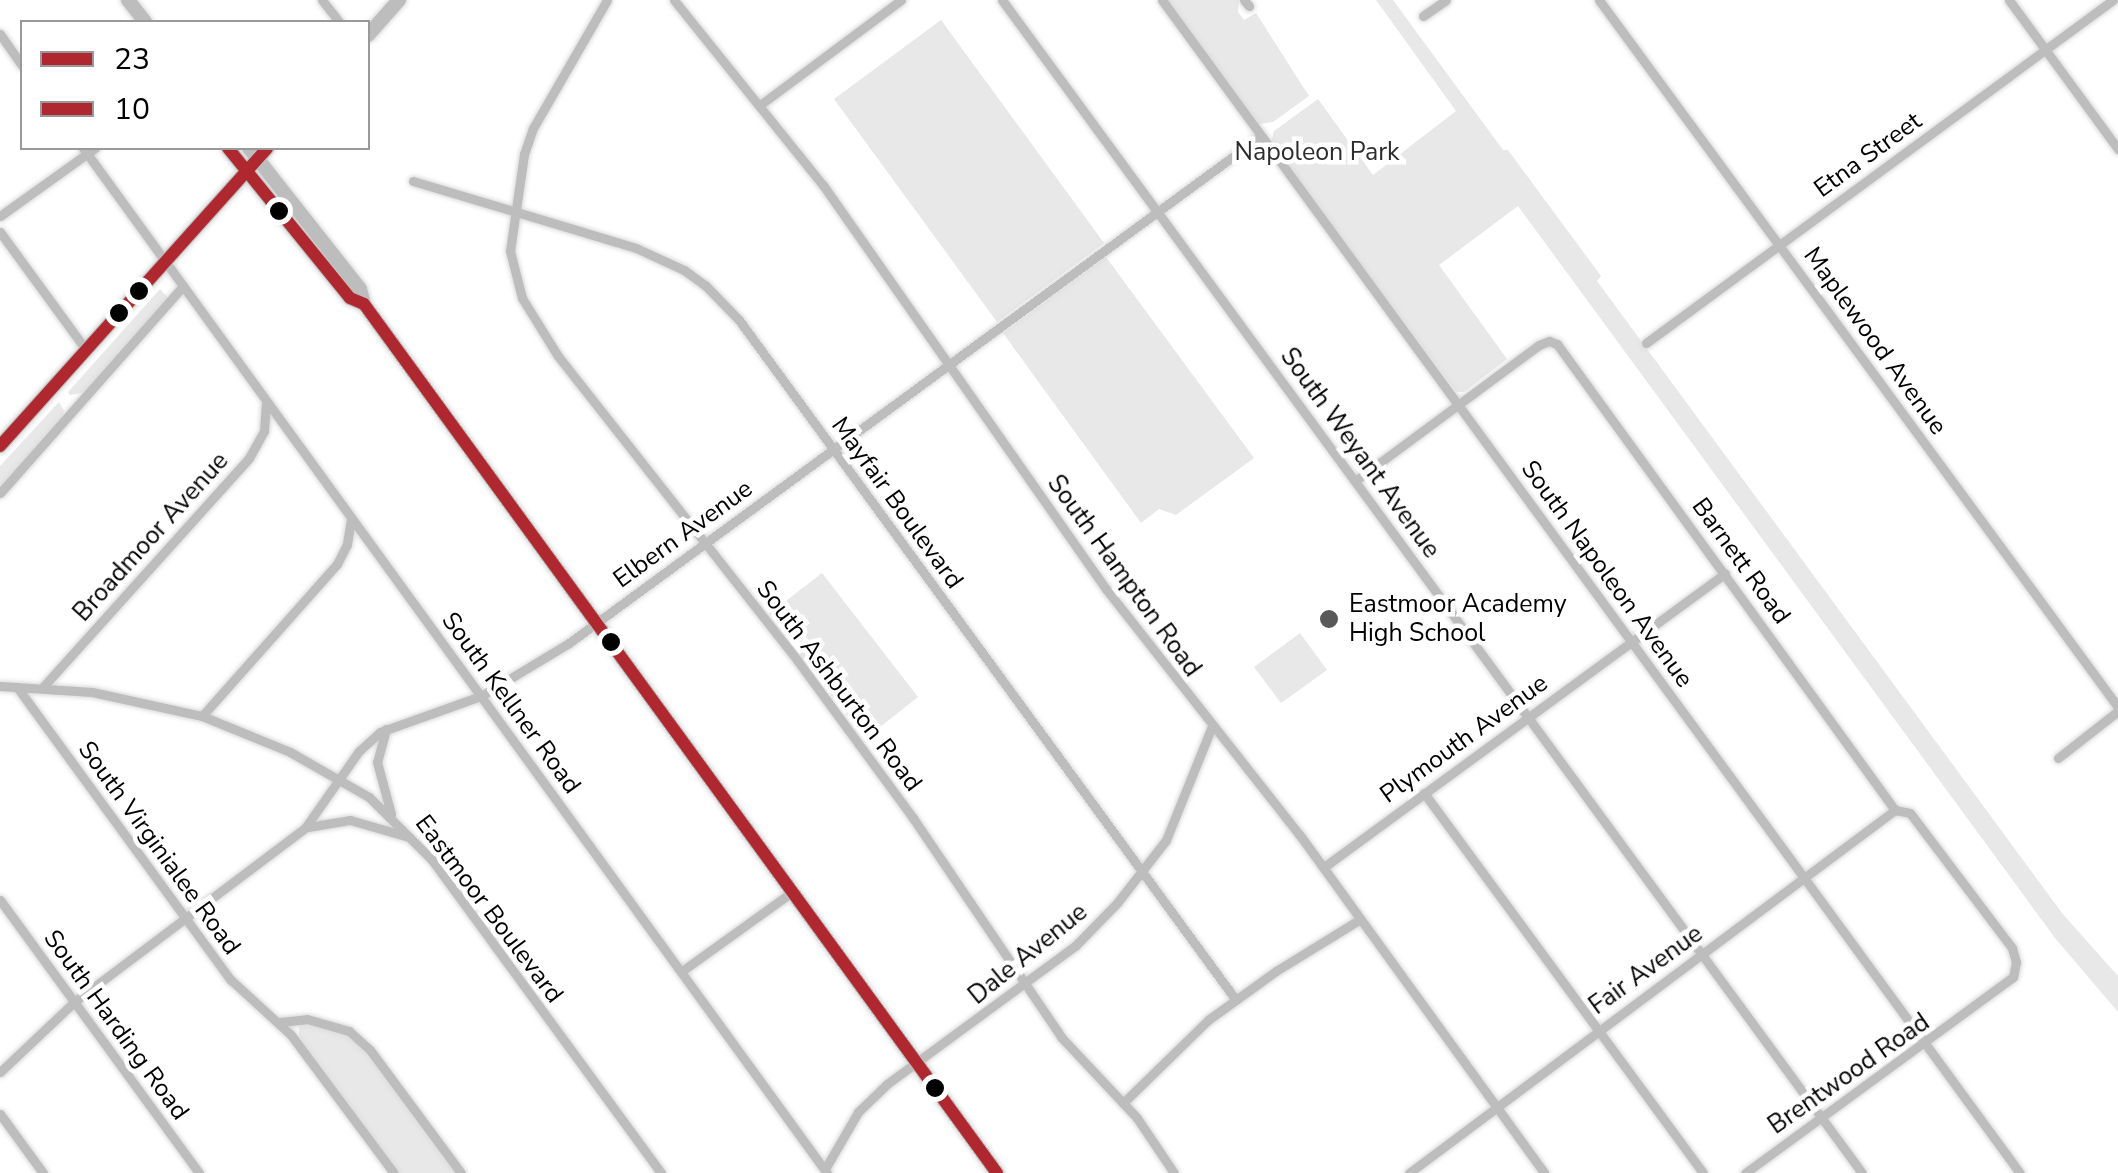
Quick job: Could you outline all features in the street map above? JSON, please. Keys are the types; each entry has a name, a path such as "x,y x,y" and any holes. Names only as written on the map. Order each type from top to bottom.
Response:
{"main road":[{"path":"370,33 399,0"},
{"path":"230,150 350,298 364,304"},
{"path":"1,443 246,170 258,151 357,285 364,304 997,1173"}],"street":[{"path":"322,0 337,20"},
{"path":"514,210 533,128 607,0"},
{"name":"South Hampton Road","path":"674,0 760,105 949,364 1085,560 1324,866 1544,1173"},
{"path":"760,105 901,0"},
{"name":"South Weyant Avenue","path":"1002,0 1862,1173"},
{"name":"South Napoleon Avenue","path":"1162,0 2020,1173"},
{"path":"1424,16 1446,0"},
{"name":"Maplewood Avenue","path":"1600,0 2118,709"},
{"path":"2009,0 2118,149"},
{"name":"Etna Street","path":"1646,342 2113,0"},
{"path":"0,34 20,62"},
{"name":"Elbern Avenue","path":"0,1072 74,1002 305,828 366,744 386,728 481,696 596,623 1261,136"},
{"path":"0,216 87,150"},
{"name":"South Kellner Road","path":"89,150 266,402 825,1171"},
{"name":"Mayfair Boulevard","path":"413,181 636,248 684,270 705,285 739,320 1236,1000"},
{"name":"South Ashburton Road","path":"514,210 512,265 526,306 558,356 902,802 1071,1049 1156,1142 1174,1173"},
{"path":"0,232 86,350"},
{"path":"0,493 183,286"},
{"name":"Barnett Road","path":"1458,405 1549,341 1558,344 1895,810"},
{"name":"Broadmoor Avenue","path":"42,688 250,458 264,430 266,402"},
{"path":"1355,481 1458,405"},
{"path":"202,716 337,564 347,544 351,517"},
{"name":"Plymouth Avenue","path":"1324,866 1725,573"},
{"name":"Eastmoor Boulevard","path":"0,686 140,700 202,716 255,736 342,779 392,817 414,840 661,1173"},
{"name":"South Virginialee Road","path":"16,686 185,918 244,994 280,1022 394,1173"},
{"path":"2058,758 2118,709"},
{"name":"Dale Avenue","path":"825,1171 858,1112 916,1063 1026,984 1090,932 1142,873 1179,813 1212,726"},
{"path":"386,728 377,762 392,817"},
{"path":"1424,793 1702,1173"},
{"name":"Brentwood Road","path":"1745,1173 1976,1008 2014,976 2015,954 1910,813 1895,810"},
{"name":"Fair Avenue","path":"1409,1173 1494,1105 1895,810"},
{"path":"305,828 350,820 381,826 414,840"},
{"path":"682,971 792,892"},
{"name":"South Harding Road","path":"0,900 199,1173"},
{"path":"1123,1104 1174,1050 1236,1000 1360,920"},
{"path":"280,1022 307,1019 349,1031 370,1050 461,1173"},
{"path":"0,1114 43,1173"}],"green space":[{"name":"Napoleon Park","path":"1167,0 1239,0 1238,12 1244,20 1256,13 1309,96 1273,122 1259,124"},
{"path":"1376,0 1393,0 1503,150 1508,150 1601,276 1597,281 2062,913 2118,976 2118,1012 2055,938 1518,206 1439,265 1507,359 1464,392 1456,392 1271,143 1274,131 1318,99 1373,175 1456,111"},
{"path":"941,20 1104,243 997,322 834,99"},
{"path":"1106,257 1254,458 1176,515 1159,509 1141,523 1003,333"},
{"path":"160,289 168,298 87,392 70,395 68,392"},
{"path":"59,402 64,411 61,422 0,489 0,466"},
{"path":"822,573 918,697 865,739 769,614"},
{"path":"1300,633 1327,670 1281,703 1254,667"},
{"path":"314,1024 343,1033 361,1046 455,1173 399,1173 299,1037 299,1026"}],"transit line":[{"name":"23","path":"230,150 350,298 364,304 997,1173"},
{"name":"10","path":"0,446 265,150"}],"place":[{"name":"Eastmoor Academy High School","path":"1329,619"}]}
